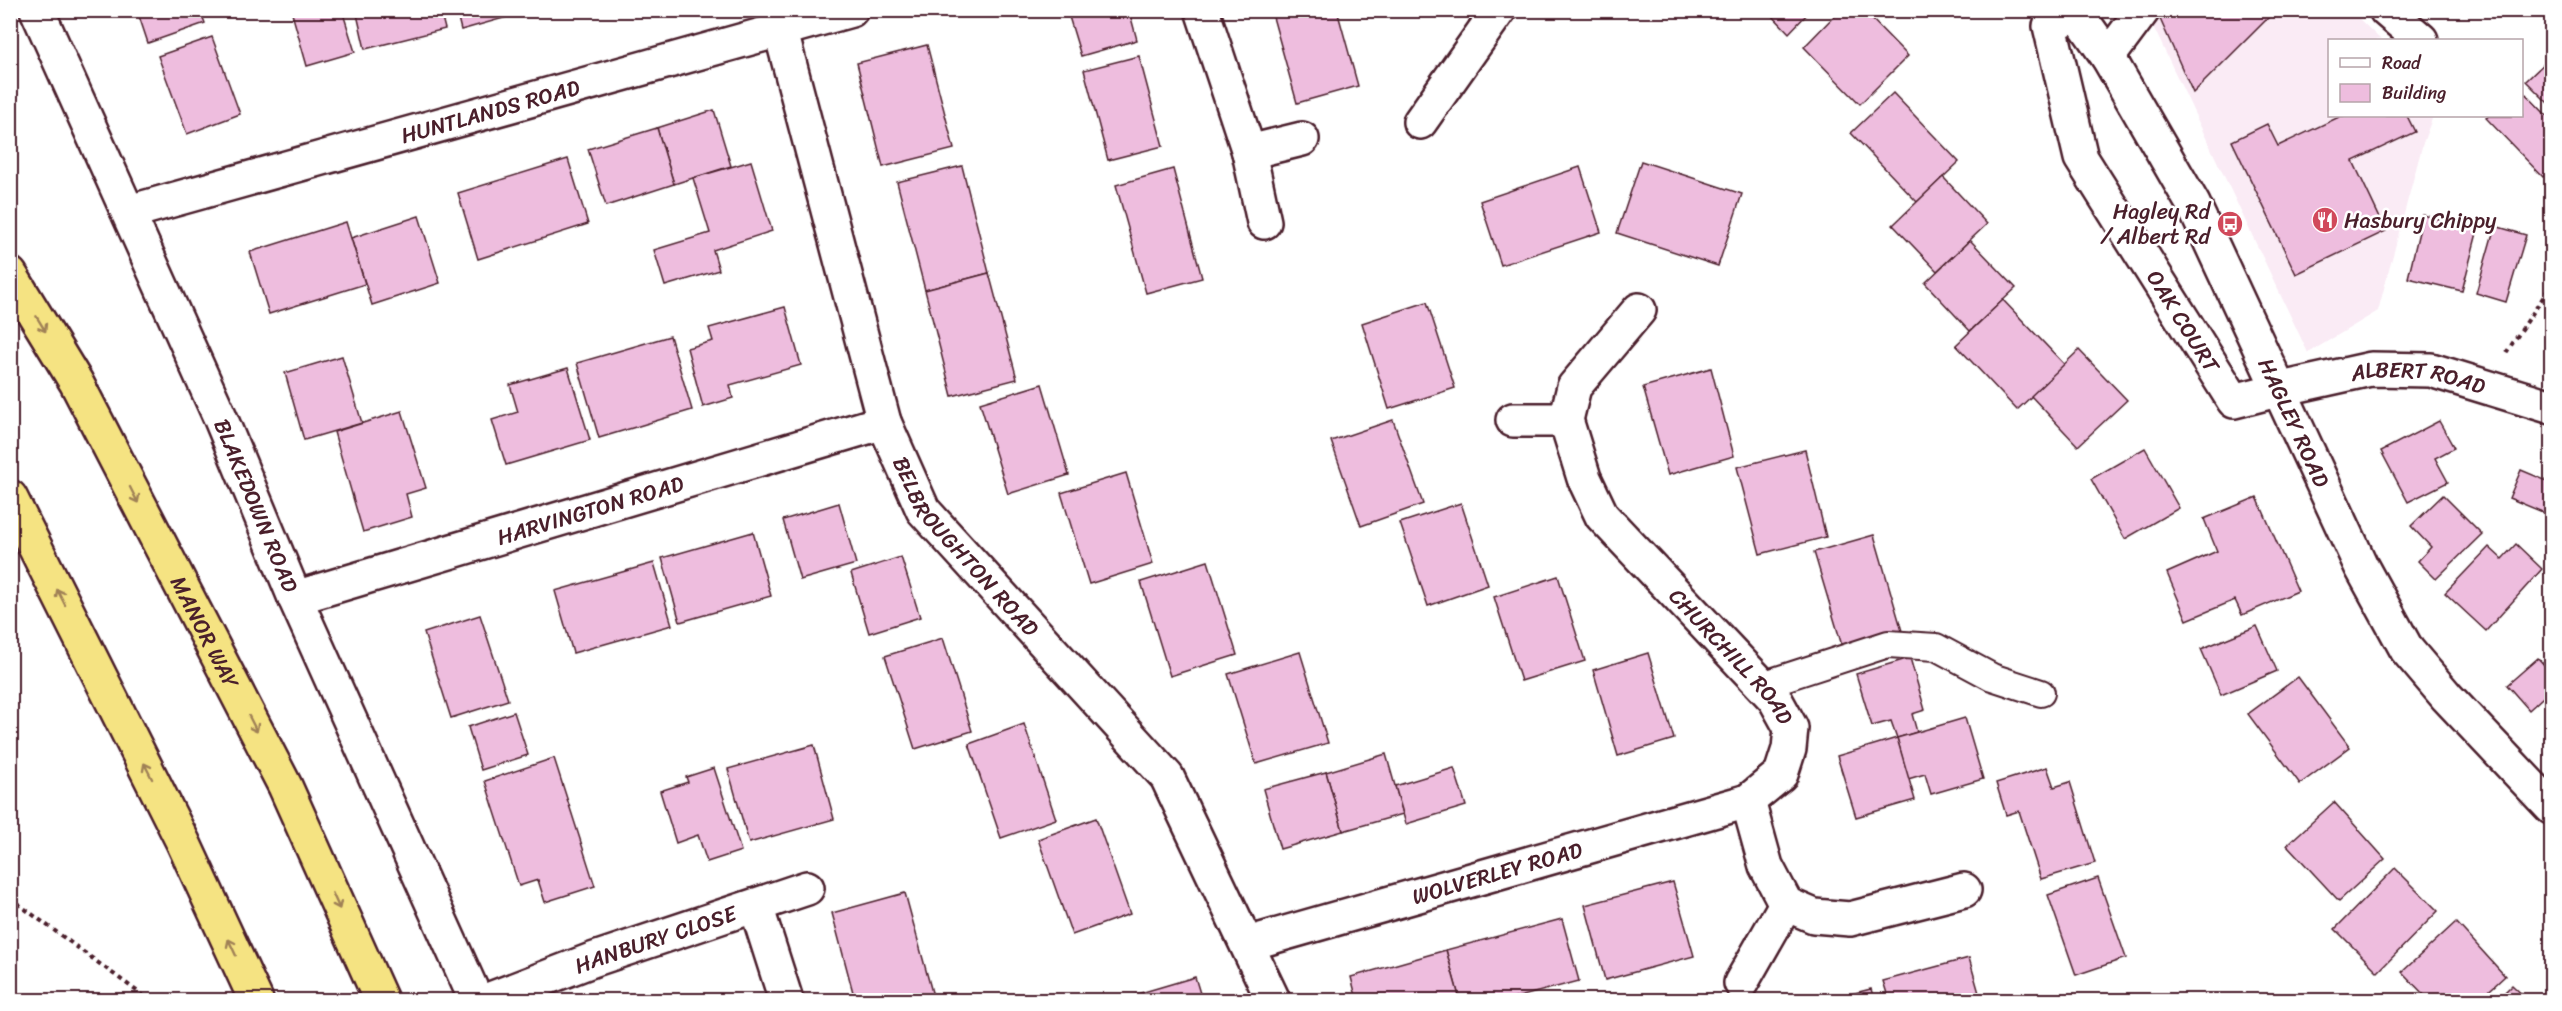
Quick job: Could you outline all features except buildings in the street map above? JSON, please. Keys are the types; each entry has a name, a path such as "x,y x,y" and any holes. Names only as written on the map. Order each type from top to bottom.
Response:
{"highway":[{"name":"MANOR WAY","path":"10,274 76,382 285,786 381,1000"},
{"path":"10,497 183,842 256,1000"}],"street":[{"name":"BLAKEDOWN ROAD","path":"37,10 220,417 295,598 476,1000"},
{"name":"HUNTLANDS ROAD","path":"129,212 781,32 851,10"},
{"path":"1202,10 1249,152 1264,222"},
{"path":"1420,122 1498,10"},
{"path":"2108,57 2144,10"},
{"path":"2386,10 2420,39"},
{"name":"HAGLEY ROAD","path":"2076,12 2108,57 2193,204 2281,389 2361,566 2407,650 2447,698 2552,808"},
{"name":"OAK COURT","path":"2076,12 2050,26 2081,158 2234,401 2281,389"},
{"name":"BELBROUGHTON ROAD","path":"781,32 884,422 923,510 1167,777 1273,1000"},
{"path":"1249,152 1302,140"},
{"path":"1513,420 1566,420 1574,387 1639,310"},
{"name":"ALBERT ROAD","path":"2281,389 2371,369 2431,370 2552,407"},
{"name":"CHURCHILL ROAD","path":"1566,420 1584,478 1602,516 1775,699 1791,728 1789,749 1781,774 1748,801"},
{"name":"HARVINGTON ROAD","path":"295,598 884,422"},
{"path":"1748,801 1766,866 1786,904 1814,916 1850,919 1964,890"},
{"name":"WOLVERLEY ROAD","path":"1247,944 1748,801"},
{"name":"HANBURY CLOSE","path":"488,1000 592,960 807,888"},
{"path":"1741,983 1786,904"},
{"name":"HANBURY CLOSE","path":"756,906 786,1000"}],"lane":[{"path":"1762,685 1888,644 1936,647 1992,677 2041,693"}],"path":[{"path":"2485,387 2552,284"},
{"path":"10,898 149,1000"}],"shaded area":[{"path":"2162,11 2351,11 2380,39 2328,39 2328,117 2433,117 2423,143 2378,311 2308,353 2152,24"}],"place":[{"name":"Hasbury Chippy","path":"2325,220"},
{"name":"Hagley Rd / Albert Rd","path":"2230,224"}]}
